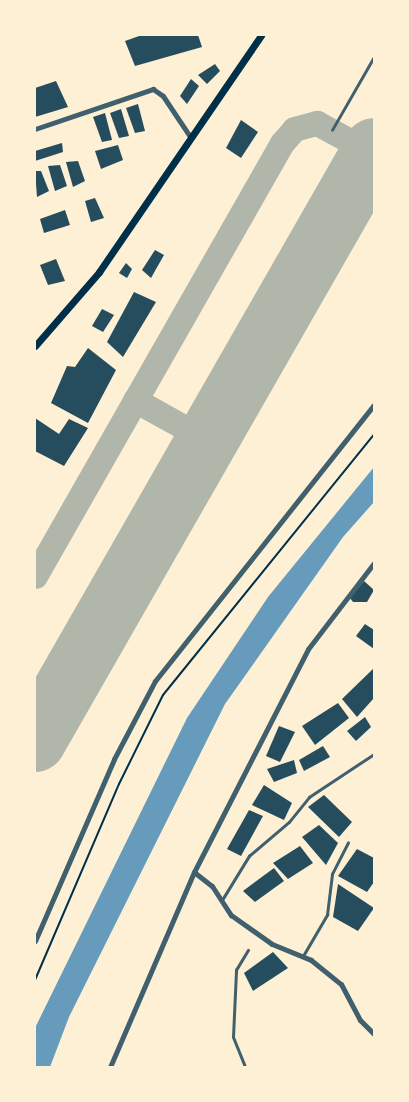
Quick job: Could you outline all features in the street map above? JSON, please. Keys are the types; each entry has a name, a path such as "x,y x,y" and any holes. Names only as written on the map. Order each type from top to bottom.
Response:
{"main road":[{"path":"35,346 99,272 189,135 261,35"}],"street":[{"path":"35,129 153,89 164,96 189,135"},
{"path":"35,941 110,768 154,681 374,405"},
{"path":"110,1067 194,872 308,648 374,563"},
{"path":"194,872 221,901 231,915 272,944 302,956 341,984 360,1020 374,1034"}],"lane":[{"path":"332,130 374,57"},
{"path":"221,901 249,856 289,822 309,797 374,754"},
{"path":"302,956 327,915 332,874 348,843"},
{"path":"245,1067 233,1037 236,970 248,950"}],"path":[{"path":"35,980 119,784 163,695 374,434"}],"water":[{"path":"374,467 374,502 343,537 225,704 69,1017 50,1067 35,1067 35,1028 187,718 268,597"}],"building":[{"path":"142,35 198,35 202,47 135,66 125,41"},
{"path":"215,64 220,71 207,84 198,75"},
{"path":"191,79 199,86 187,104 180,96"},
{"path":"56,81 68,107 35,117 35,88"},
{"path":"138,104 145,131 135,133 126,108"},
{"path":"121,109 129,136 119,138 110,113"},
{"path":"105,113 112,140 102,142 93,117"},
{"path":"241,120 258,132 241,158 226,148"},
{"path":"62,143 63,152 35,161 35,151"},
{"path":"118,145 123,160 101,169 95,151"},
{"path":"78,161 85,181 73,187 66,162"},
{"path":"60,165 67,186 55,191 48,166"},
{"path":"35,171 41,171 49,191 37,197"},
{"path":"95,198 104,218 91,222 85,201"},
{"path":"65,210 70,225 44,233 40,219"},
{"path":"155,250 164,255 151,278 142,270"},
{"path":"56,259 65,281 48,285 40,265"},
{"path":"126,263 132,269 127,278 119,273"},
{"path":"134,292 156,302 123,357 107,342"},
{"path":"102,309 114,315 103,332 92,326"},
{"path":"88,348 116,370 88,423 51,403 67,366 75,367"},
{"path":"35,418 59,434 69,419 88,428 64,466 35,451"},
{"path":"364,581 374,590 367,602 353,602 350,598"},
{"path":"365,624 374,630 374,649 356,636"},
{"path":"374,668 374,698 357,717 342,699"},
{"path":"338,703 349,718 315,745 302,726"},
{"path":"365,717 371,727 356,741 347,731"},
{"path":"279,726 295,732 280,762 266,756"},
{"path":"323,746 330,757 304,771 299,760"},
{"path":"294,760 297,773 274,782 267,769"},
{"path":"264,785 292,803 284,820 252,805"},
{"path":"324,795 352,822 339,837 308,807"},
{"path":"249,810 263,816 241,856 227,849"},
{"path":"319,825 338,843 326,865 302,837"},
{"path":"300,846 313,863 288,879 273,863"},
{"path":"357,849 374,858 374,882 367,892 338,876"},
{"path":"274,868 284,881 255,902 243,891"},
{"path":"338,884 374,908 358,931 333,917"},
{"path":"273,952 288,968 253,991 244,973"}],"taxiway":[{"path":"35,576 282,143 294,129 317,123 372,153"},
{"path":"135,400 207,440"},
{"path":"35,694 55,706"}],"runway":[{"path":"35,741 374,149"}]}
